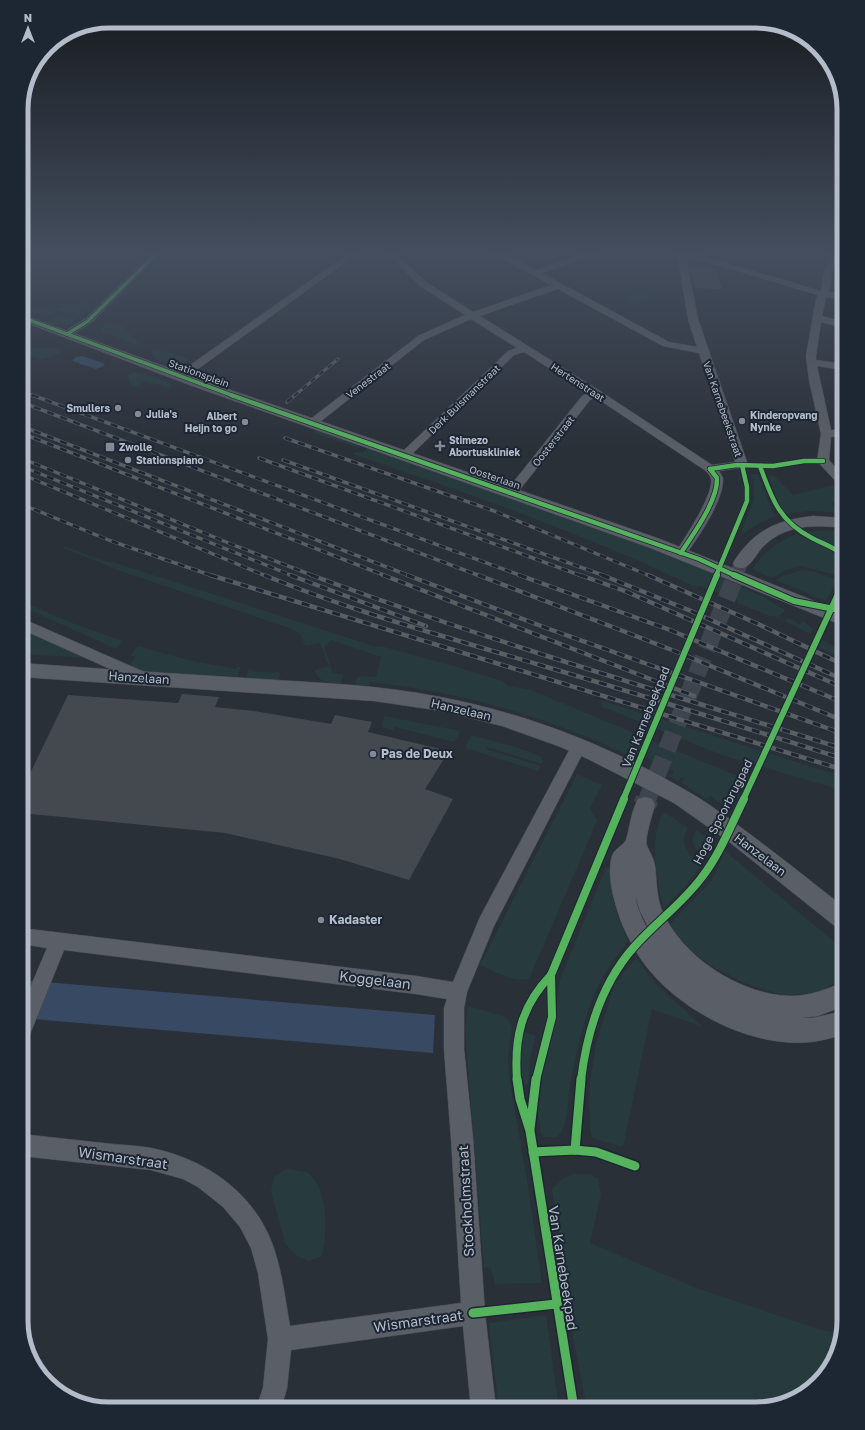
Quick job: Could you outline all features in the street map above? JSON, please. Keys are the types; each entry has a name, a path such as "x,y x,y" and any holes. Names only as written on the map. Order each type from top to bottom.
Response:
{"street":[{"path":"67,334 90,319"},
{"path":"180,377 262,319"},
{"name":"Venestraat","path":"308,422 421,338 464,319"},
{"name":"Hertenstraat","path":"479,319 710,469"},
{"path":"619,319 666,344 703,350"},
{"name":"Van Karnebeekstraat","path":"693,319 742,465 710,469"},
{"path":"818,319 811,356 826,434 823,461 837,477"},
{"path":"821,319 837,323"},
{"name":"Stationsplein","path":"28,320 180,377 308,422"},
{"name":"Derk Buismanstraat","path":"405,456 511,353 526,348"},
{"path":"812,362 837,366"},
{"name":"Oosterstraat","path":"511,493 586,398 596,394"},
{"name":"Oosterlaan","path":"308,422 681,553 794,601 837,617"},
{"path":"826,434 837,433"},
{"path":"681,553 718,487 718,478 710,469"},
{"path":"741,563 749,550 758,541 778,528 804,521 837,521"},
{"path":"28,626 144,678"},
{"name":"Hanzelaan","path":"28,670 380,695 441,704 541,732 620,765 678,796 705,813 769,860 837,914"},
{"path":"458,992 486,923 578,747"},
{"path":"645,805 640,820 635,846 623,856 622,881 626,905 637,931 665,972 679,985 725,1013 761,1025 786,1030 810,1030 837,1025"},
{"path":"635,846 643,860 645,887 655,919 672,948 682,960 698,973 737,995 758,1003 778,1006 811,1005 837,998"},
{"name":"Koggelaan","path":"28,937 393,982 458,992"},
{"path":"28,1014 59,940"},
{"name":"Stockholmstraat","path":"458,992 454,1008 454,1049 462,1138 473,1313 483,1402"},
{"name":"Wismarstraat","path":"28,1146 151,1159 186,1169 206,1179 231,1199 248,1219 261,1244 270,1273 280,1339 275,1388 270,1402"},
{"name":"Wismarstraat","path":"280,1339 473,1313"}],"green space":[{"path":"51,319 76,319 70,324 64,326 48,322"},
{"path":"104,324 121,325 142,347 103,332 101,329"},
{"path":"28,348 58,348 63,350 60,353 42,360 28,355"},
{"path":"153,350 158,350 189,360 183,363 156,360 151,352"},
{"path":"134,372 156,377 173,385 169,388 145,381 136,387 130,382 128,377 128,375"},
{"path":"316,429 363,445 358,448 314,433 313,432"},
{"path":"370,447 646,544 706,568 710,573 762,596 785,610 779,617 770,616 737,603 738,601 735,598 702,587 698,586 697,588 655,568 570,532 352,454 355,452 363,452"},
{"path":"750,474 758,474 772,511 776,516 759,523 743,534 741,532 754,499 754,479 752,479"},
{"path":"773,475 793,495 833,485 837,488 837,502 832,502 833,507 837,507 837,513 811,511 783,514 768,476"},
{"path":"828,530 837,531 837,548 806,532"},
{"path":"797,534 823,546 835,554 837,556 837,575 801,566 786,570 772,578 752,569 772,548"},
{"path":"64,546 107,562 113,562 377,647 381,646 457,667 502,681 508,686 531,690 742,778 727,808 710,796 707,799 681,783 684,779 681,777 678,781 667,775 672,775 674,772 629,749 628,755 597,741 533,717 469,699 404,686 370,682 369,686 355,685 357,678 361,676 376,677 381,657 331,640 324,648 333,673 341,674 343,676 341,684 325,682 319,678 314,670 329,666 320,643 305,646 300,634 292,629 120,571 62,547"},
{"path":"802,570 813,571 837,580 826,601 776,580 786,574 787,575"},
{"path":"28,604 75,624 123,641 116,649 28,609"},
{"path":"788,618 800,624 803,621 813,628 810,634 785,621"},
{"path":"28,630 89,658 28,654"},
{"path":"822,640 837,648 837,657 819,648"},
{"path":"138,646 188,660 236,669 237,667 241,667 237,678 139,671 132,669 131,662 136,657 130,655"},
{"path":"249,668 251,668 250,671 275,673 276,671 280,673 280,676 277,680 246,679"},
{"path":"603,701 837,775 837,789 722,755 600,706"},
{"path":"384,716 461,731 454,742 395,727 393,730 382,727"},
{"path":"471,735 516,747 542,757 542,764 487,747 486,749 541,766 538,771 465,748"},
{"path":"577,774 602,785 590,808 597,821 529,979 522,980 504,976 480,965"},
{"path":"664,812 688,828 685,834 684,844 692,857 702,864 688,883 664,908 655,860 655,847 659,822"},
{"path":"697,830 711,842 706,859 694,846 693,838"},
{"path":"725,851 837,944 837,981 820,992 785,996 744,983 711,966 690,950 669,925 712,880"},
{"path":"606,867 610,869 613,898 617,916 628,941 603,977 587,1013 580,1037 570,1085 564,1126 557,1137 545,1137 541,1134 536,1101 555,1024 559,982"},
{"path":"636,958 655,983 703,1027 652,1009 623,1147 592,1138 590,1126 589,1090 596,1044 615,983"},
{"path":"468,1006 506,1017 512,1026 508,1054 509,1076 527,1180 542,1283 495,1284 491,1268 484,1267 465,1030"},
{"path":"524,1032 536,1036 530,1058 529,1085 522,1084 520,1058"},
{"path":"287,1169 307,1172 310,1174 321,1192 326,1219 322,1256 309,1261 297,1256 286,1245 271,1192 274,1177"},
{"path":"574,1174 590,1174 598,1178 601,1194 590,1243 699,1289 821,1330 836,1332 831,1352 826,1362 813,1378 792,1394 767,1401 586,1402 570,1320 552,1189 563,1179"},
{"path":"546,1315 558,1402 498,1402 489,1323"}],"water":[{"path":"82,356 105,365 96,369 72,361 76,357"},
{"path":"28,981 435,1015 433,1053 28,1019"}],"building":[{"name":"Pas de Deux","path":"182,694 219,697 215,707 254,711 331,724 335,715 372,722 368,732 449,751 425,789 453,799 409,880 340,859 225,833 28,814 28,778 68,695 178,703"}],"tunnel":[{"path":"736,576 741,563"},
{"path":"647,800 736,575"},
{"path":"645,805 647,799"}],"railway":[{"path":"294,396 338,359"},
{"path":"28,394 34,396"},
{"path":"32,395 522,576"},
{"path":"287,402 295,395"},
{"path":"28,405 480,576"},
{"path":"28,429 410,576"},
{"path":"28,436 386,576"},
{"path":"285,438 494,511 650,576"},
{"path":"259,458 582,576"},
{"path":"283,460 605,576"},
{"path":"28,461 236,546 314,576"},
{"path":"28,469 293,576"},
{"path":"28,477 266,576"},
{"path":"28,507 111,541 211,575"},
{"path":"211,575 837,768"},
{"path":"264,575 332,601 400,623 837,757"},
{"path":"290,575 426,626"},
{"path":"311,575 510,644 837,747"},
{"path":"383,575 694,696"},
{"path":"407,575 549,629 837,732"},
{"path":"478,575 672,650 837,718"},
{"path":"519,575 670,630 837,700"},
{"path":"580,575 625,591 837,685"},
{"path":"602,575 691,611 837,677"},
{"path":"648,575 758,624 837,662"}],"cycle path":[{"path":"67,334 90,319"},
{"path":"28,320 197,383 699,559 794,601 837,610"},
{"path":"710,469 737,465 773,466 804,461 823,461"},
{"name":"Van Karnebeekpad","path":"573,1402 530,1131 524,1115 517,1081 516,1047 519,1030 524,1014 532,998 551,975 747,501 748,496 746,479 742,465"},
{"path":"760,466 777,508 790,524 799,531 837,550"},
{"path":"681,553 704,516 714,493 717,478 710,469"},
{"name":"Hoge Spoorbrugpad","path":"575,1150 582,1069 594,1017 604,992 617,968 634,947 685,898 711,864 739,810 837,596"},
{"path":"530,1129 534,1088 552,1017 551,975"},
{"path":"533,1152 575,1150 596,1152 635,1166"},
{"name":"Van Karnebeekpad","path":"473,1313 556,1304"}],"place":[{"name":"Smullers","path":"118,408"},
{"name":"Julia's","path":"138,414"},
{"name":"Kinderopvang Nynke","path":"742,421"},
{"name":"Albert Heijn to go","path":"245,422"},
{"name":"Stimezo Abortuskliniek","path":"440,446"},
{"name":"Zwolle","path":"110,447"},
{"name":"Stationspiano","path":"128,460"},
{"name":"Pas de Deux","path":"373,754"},
{"name":"Kadaster","path":"321,920"}]}
